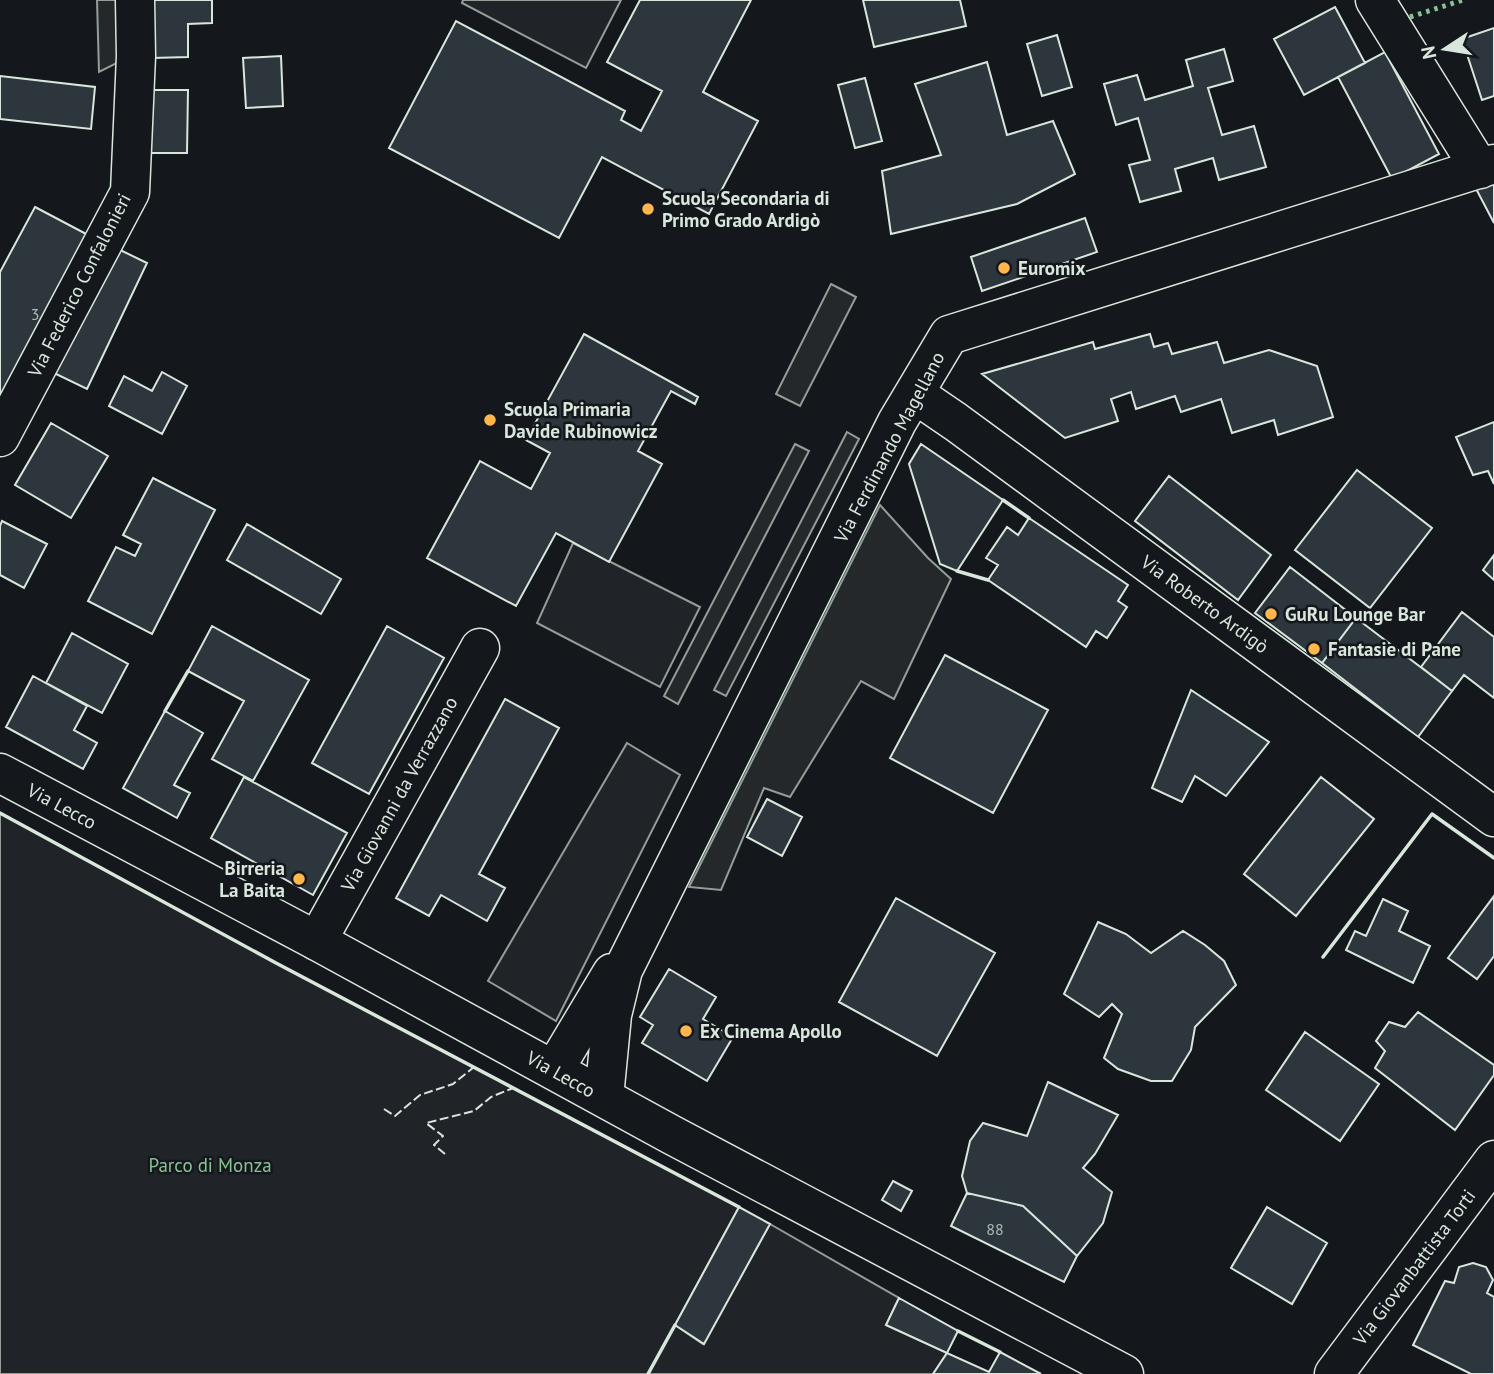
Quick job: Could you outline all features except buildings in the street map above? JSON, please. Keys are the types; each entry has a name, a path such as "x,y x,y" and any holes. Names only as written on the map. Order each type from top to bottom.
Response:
{"street":[{"name":"Via Federico Confalonieri","path":"0,437 130,192 134,132 135,0"},
{"path":"1375,0 1487,167"},
{"name":"Via Ferdinando Magellano","path":"604,1097 614,1004 623,970 897,422 949,335 1487,167"},
{"name":"Via Roberto Ardigò","path":"915,394 1494,817"},
{"name":"Via Giovanni da Verrazzano","path":"317,941 480,648"},
{"name":"Via Lecco","path":"0,773 1124,1374"},
{"name":"Via Ferdinando Magellano","path":"554,1070 588,1010 647,918"},
{"name":"Via Giovanbattista Torti","path":"1334,1374 1494,1160"}],"green space":[{"path":"463,0 621,0 586,68 462,3"},
{"path":"573,543 700,607 660,687 537,623"},
{"path":"627,743 680,775 556,1021 488,981"},
{"name":"Parco di Monza","path":"0,813 276,963 739,1207 675,1325 703,1344 770,1224 899,1298 886,1325 947,1353 933,1374 0,1374"}],"shaded area":[{"path":"97,0 120,0 121,61 99,72"},
{"path":"831,284 856,297 800,406 776,394"},
{"path":"847,432 859,439 726,696 714,690"},
{"path":"795,444 809,451 678,704 664,696"},
{"path":"880,505 951,579 894,699 861,681 790,797 764,788 721,890 689,887"}],"hedge":[{"path":"1410,17 1463,0"}],"fence":[{"path":"384,1109 395,1116 420,1095 453,1084 474,1067"},
{"path":"445,1154 434,1145 443,1136 426,1123 474,1111 491,1097 513,1088"}],"wall":[{"path":"1003,500 1029,518"},
{"path":"957,571 988,580"},
{"path":"165,711 188,671"},
{"path":"0,813 276,963 739,1207"},
{"path":"1323,957 1432,814 1494,858"},
{"path":"648,1374 675,1325"},
{"path":"958,1331 1000,1352"}],"place":[{"name":"Scuola Secondaria di Primo Grado Ardigò","path":"648,209"},
{"name":"Euromix","path":"1004,268"},
{"name":"Scuola Primaria Davide Rubinowicz","path":"490,420"},
{"name":"GuRu Lounge Bar","path":"1271,614"},
{"name":"Fantasie di Pane","path":"1314,649"},
{"name":"Birreria La Baita","path":"299,879"},
{"name":"Ex Cinema Apollo","path":"686,1031"}]}
